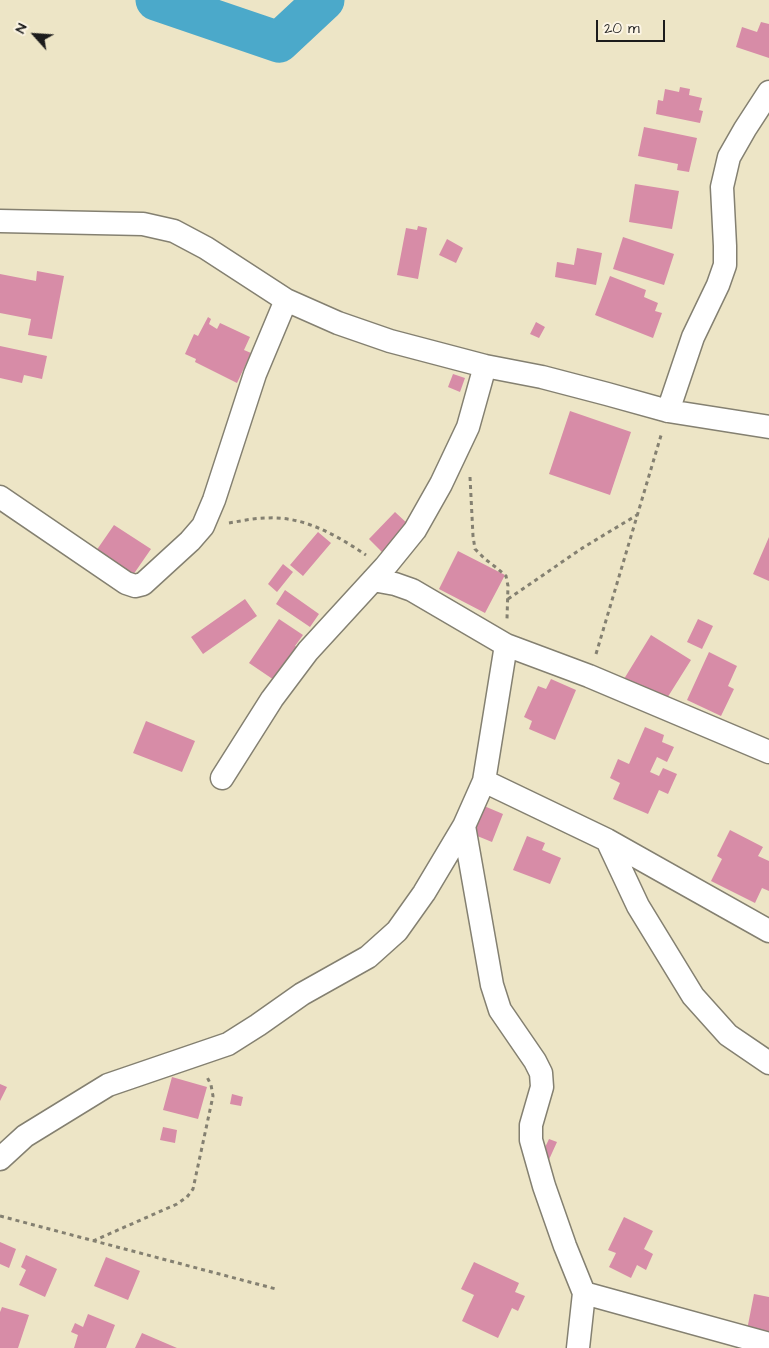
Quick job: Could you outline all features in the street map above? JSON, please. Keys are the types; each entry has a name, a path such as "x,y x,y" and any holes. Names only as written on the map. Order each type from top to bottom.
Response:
{"street":[{"path":"668,411 693,337 718,285 725,265 722,186 729,157 745,128 769,92"},
{"path":"0,222 143,224 174,232 206,248 286,300 338,323 390,341 485,366 552,379 668,411 769,427"},
{"path":"0,497 126,583 135,586 143,584 190,542 203,526 214,500 255,374 286,300"},
{"path":"222,778 272,699 308,651 379,573 415,530 441,484 468,427 485,366"},
{"path":"379,573 395,584 412,590 506,645 589,676 769,752"},
{"path":"0,1159 26,1136 108,1085 228,1044 302,994 368,957 397,931 424,893 464,826 484,781 506,645"},
{"path":"484,781 606,840 769,931"},
{"path":"464,826 492,985 500,1010 535,1061 541,1073 542,1087 531,1125 531,1140 544,1186 584,1293 578,1348"},
{"path":"606,840 638,906 693,996 728,1035 769,1062"},
{"path":"584,1293 769,1344"}],"path":[{"path":"589,676 668,411"},
{"path":"470,477 475,549 506,576 508,586 506,645"},
{"path":"508,599 584,547 637,514"},
{"path":"203,526 267,518 290,519 335,535 379,573"},
{"path":"92,1241 177,1204 187,1198 193,1189 213,1096 211,1085 197,1055"},
{"path":"0,1216 276,1289"}],"building":[{"path":"761,22 769,24 769,58 736,47 742,27 757,32"},
{"path":"680,87 690,89 689,95 702,98 699,110 703,111 700,123 656,114 658,100 663,101 665,89 679,92"},
{"path":"644,127 697,138 689,172 677,170 678,164 638,156"},
{"path":"635,184 679,191 672,229 629,222"},
{"path":"418,226 427,228 418,279 397,275 406,228 417,230"},
{"path":"623,237 674,254 664,285 613,269"},
{"path":"447,239 463,248 456,263 439,255"},
{"path":"577,248 602,253 596,285 555,277 557,262 574,265"},
{"path":"37,271 64,276 52,339 28,335 31,319 0,313 0,274 36,281"},
{"path":"610,276 646,290 644,297 658,303 655,311 662,313 653,338 595,315"},
{"path":"208,317 211,319 209,324 217,329 220,323 250,337 244,350 251,353 237,383 195,362 196,359 185,354 194,334 198,336"},
{"path":"536,322 545,327 539,338 530,334"},
{"path":"0,346 47,356 42,379 24,375 22,383 0,378"},
{"path":"453,374 465,378 460,392 448,387"},
{"path":"570,411 631,432 610,495 549,474"},
{"path":"395,512 409,525 383,553 369,539"},
{"path":"114,525 151,549 133,575 96,551"},
{"path":"318,532 331,543 303,576 290,565"},
{"path":"769,537 769,581 753,574"},
{"path":"458,551 505,575 485,613 439,589"},
{"path":"283,564 293,572 277,592 268,584"},
{"path":"285,590 319,614 310,627 276,604"},
{"path":"245,599 257,616 203,654 191,637"},
{"path":"279,619 303,635 295,646 299,648 277,682 249,663"},
{"path":"698,619 713,626 702,649 687,642"},
{"path":"651,635 691,660 664,703 624,679"},
{"path":"709,652 737,666 728,686 734,689 721,716 687,700"},
{"path":"551,679 576,690 555,740 529,729 532,721 524,717 538,686 546,689"},
{"path":"146,721 195,741 182,772 133,753"},
{"path":"645,727 664,735 662,742 674,747 667,762 657,757 650,772 659,776 663,768 677,774 668,794 659,790 648,814 613,799 620,783 610,778 618,759 629,764"},
{"path":"477,803 503,814 492,842 465,831"},
{"path":"730,830 763,847 758,856 769,861 769,891 762,888 755,903 711,881 722,859 717,856"},
{"path":"527,836 545,843 542,850 561,858 550,884 513,870"},
{"path":"172,1077 207,1087 198,1119 163,1110"},
{"path":"0,1084 7,1087 0,1101"},
{"path":"232,1094 243,1097 241,1106 230,1104"},
{"path":"163,1127 177,1130 175,1143 160,1140"},
{"path":"549,1139 557,1142 547,1164 539,1160"},
{"path":"624,1217 653,1231 644,1249 653,1254 646,1270 637,1265 631,1278 609,1267 616,1253 608,1250"},
{"path":"0,1242 16,1249 9,1268 0,1264"},
{"path":"26,1255 57,1269 45,1297 19,1285 26,1270 21,1267"},
{"path":"106,1257 140,1271 128,1300 94,1286"},
{"path":"474,1262 519,1283 515,1292 525,1296 518,1311 512,1308 498,1338 462,1321 474,1295 461,1289"},
{"path":"754,1294 769,1297 769,1341 747,1330"},
{"path":"2,1307 29,1315 18,1348 0,1348 0,1312"},
{"path":"88,1314 115,1325 106,1348 74,1348 78,1335 71,1332 75,1323 83,1327"},
{"path":"142,1333 177,1348 135,1348"}],"waterway":[{"path":"156,0 279,42 324,0"}]}
